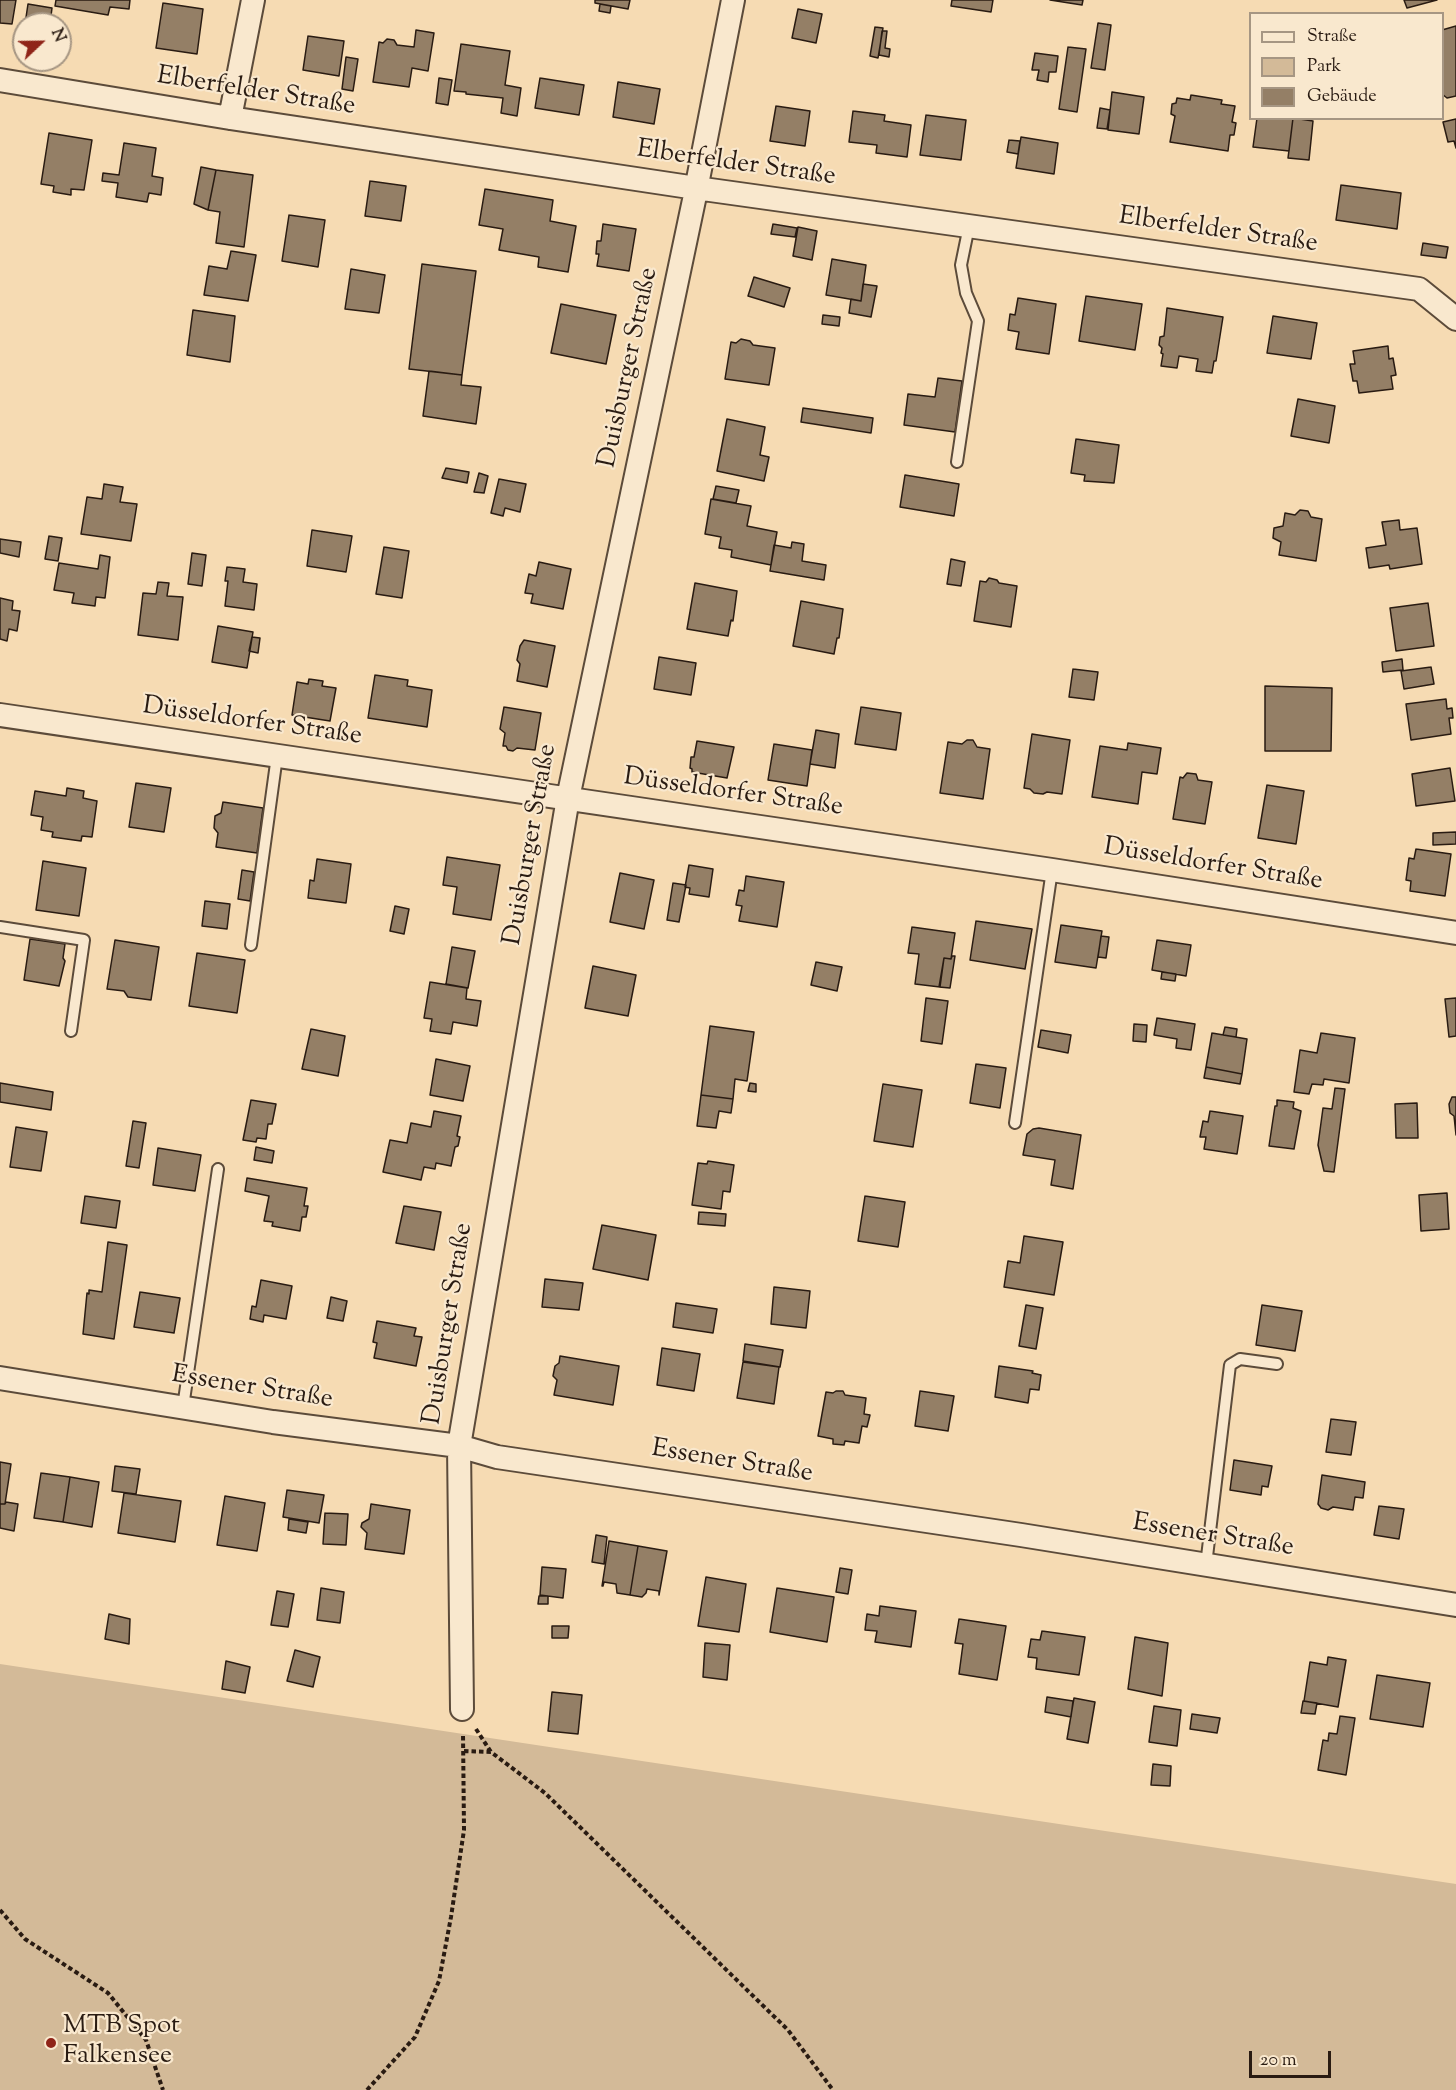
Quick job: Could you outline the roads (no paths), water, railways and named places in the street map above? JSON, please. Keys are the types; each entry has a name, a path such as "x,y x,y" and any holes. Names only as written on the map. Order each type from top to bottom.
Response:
{"street":[{"path":"230,118 253,0"},
{"name":"Duisburger Straße","path":"462,1708 459,1446 568,798 696,189 733,0"},
{"name":"Elberfelder Straße","path":"0,80 230,118 696,189 1419,289 1456,319"},
{"name":"Düsseldorfer Straße","path":"0,715 1052,870 1456,933"},
{"name":"Essener Straße","path":"0,1378 273,1422 459,1446 497,1457 1010,1533 1456,1605"}],"lane":[{"path":"957,462 978,321 966,292 961,265 969,226"},
{"path":"251,945 277,756"},
{"path":"1015,1123 1052,870"},
{"path":"0,927 84,940 71,1031"},
{"path":"183,1407 218,1168"},
{"path":"1206,1565 1230,1365 1240,1359 1277,1364"}],"place":[{"name":"MTB Spot Falkensee","path":"51,2043"}]}
